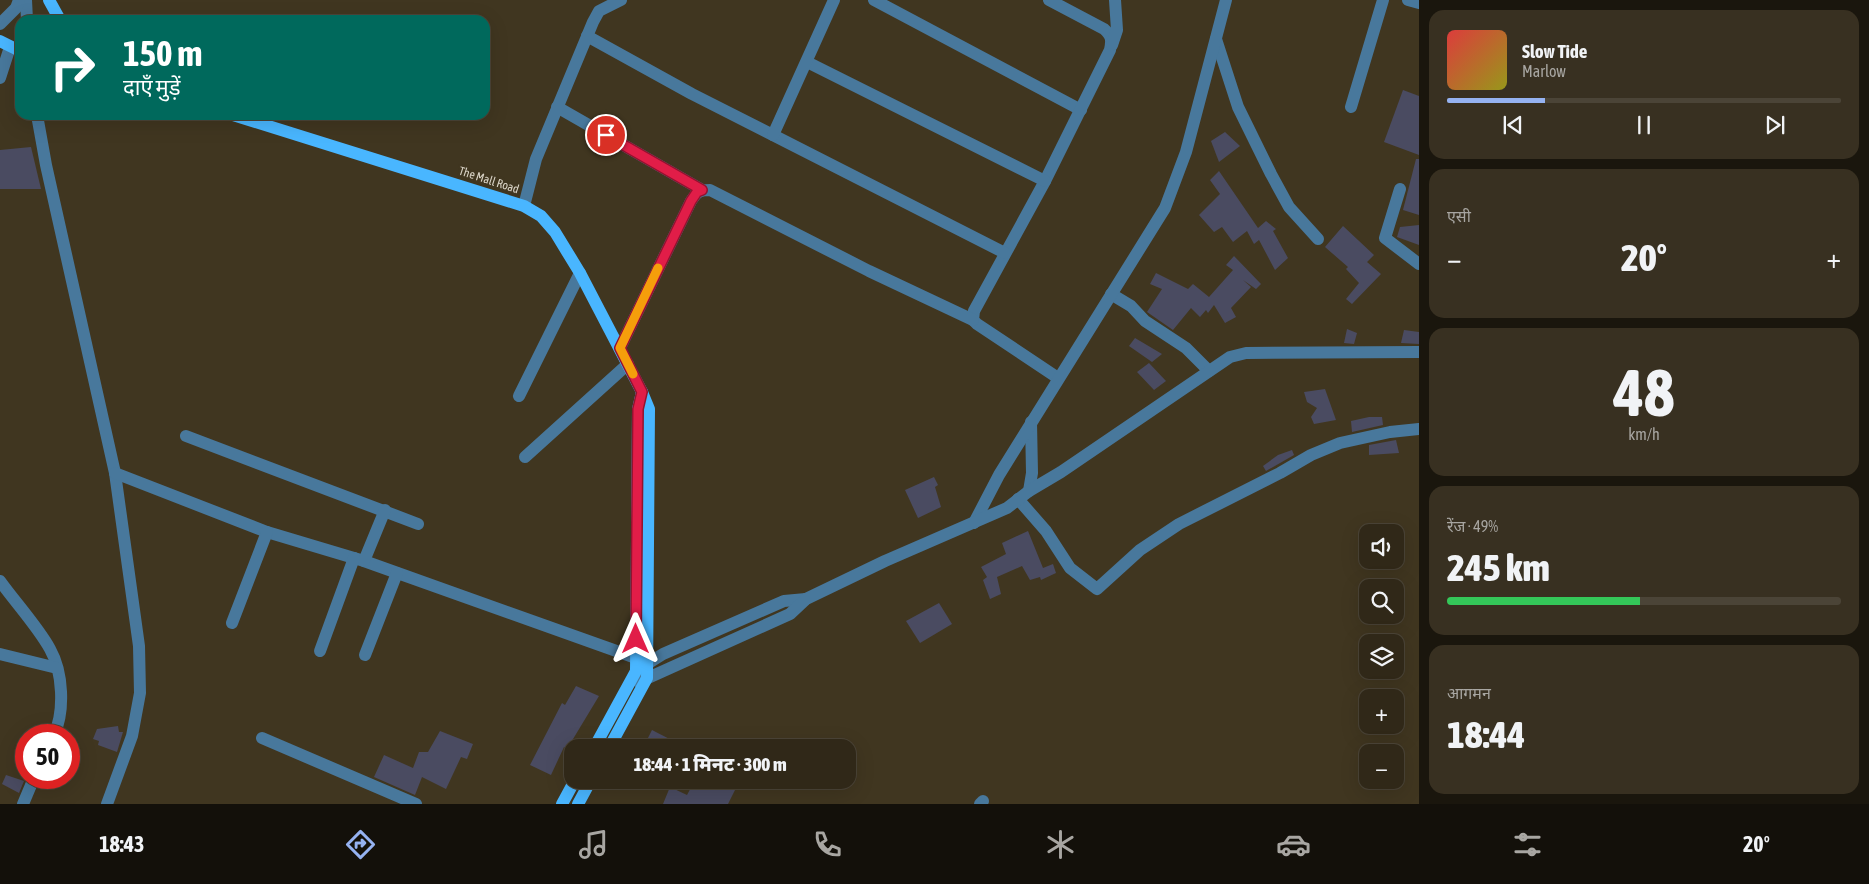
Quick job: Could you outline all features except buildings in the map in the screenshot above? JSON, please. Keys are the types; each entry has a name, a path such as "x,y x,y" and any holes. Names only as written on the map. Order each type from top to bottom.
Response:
{"main road":[{"path":"49,0 57,15"},
{"name":"The Mall Road","path":"249,120 524,206 541,216 555,232 580,273 620,348 649,409 641,668 613,739"},
{"path":"599,739 628,686"},
{"path":"562,804 571,789"},
{"path":"578,804 586,789"}],"street":[{"path":"0,24 16,8 19,0"},
{"path":"26,0 26,15"},
{"path":"524,206 536,159 600,6 621,0"},
{"path":"772,135 834,0"},
{"path":"874,0 1081,110"},
{"path":"1049,0 1104,29 1112,41 1110,50"},
{"path":"973,320 974,311 1045,181 1110,50 1117,30 1115,0"},
{"path":"974,523 998,475 1165,208 1186,152 1226,0"},
{"path":"1351,107 1383,0"},
{"path":"1408,0 1419,3"},
{"path":"587,36 669,82 1005,253"},
{"path":"1216,39 1238,107 1271,174 1289,207 1318,239"},
{"path":"0,78 10,47"},
{"path":"807,62 1045,181"},
{"path":"558,108 702,190"},
{"path":"38,120 46,166 115,472 139,646 140,693 132,736 107,804"},
{"path":"1400,189 1385,238 1419,264"},
{"path":"620,348 691,201 697,192 710,190 869,271 973,320 1058,378"},
{"path":"519,396 580,273"},
{"path":"1111,294 1132,306 1144,321 1186,348 1209,371"},
{"path":"628,686 641,668 663,654 784,601 806,599 884,561 1007,508 1029,491 1061,472 1230,357 1246,352 1419,352"},
{"path":"525,457 628,364"},
{"path":"1029,491 1032,474 1031,422"},
{"path":"1018,499 1046,531 1070,568 1097,589 1140,550 1180,524 1311,455 1340,442 1390,432 1419,429"},
{"path":"186,436 418,524"},
{"path":"115,472 267,532 396,573 641,668"},
{"path":"320,651 359,560 385,510"},
{"path":"232,623 267,532"},
{"path":"365,655 396,573"},
{"path":"0,581 50,649 57,668 61,704 56,724"},
{"path":"0,654 57,668"},
{"path":"262,738 416,804"},
{"path":"23,804 29,789"}],"slow traffic":[{"path":"633,374 620,348 658,268"}],"route":[{"path":"606,135 702,190 697,192 691,201 620,348 642,392 638,409 636,639"}]}
